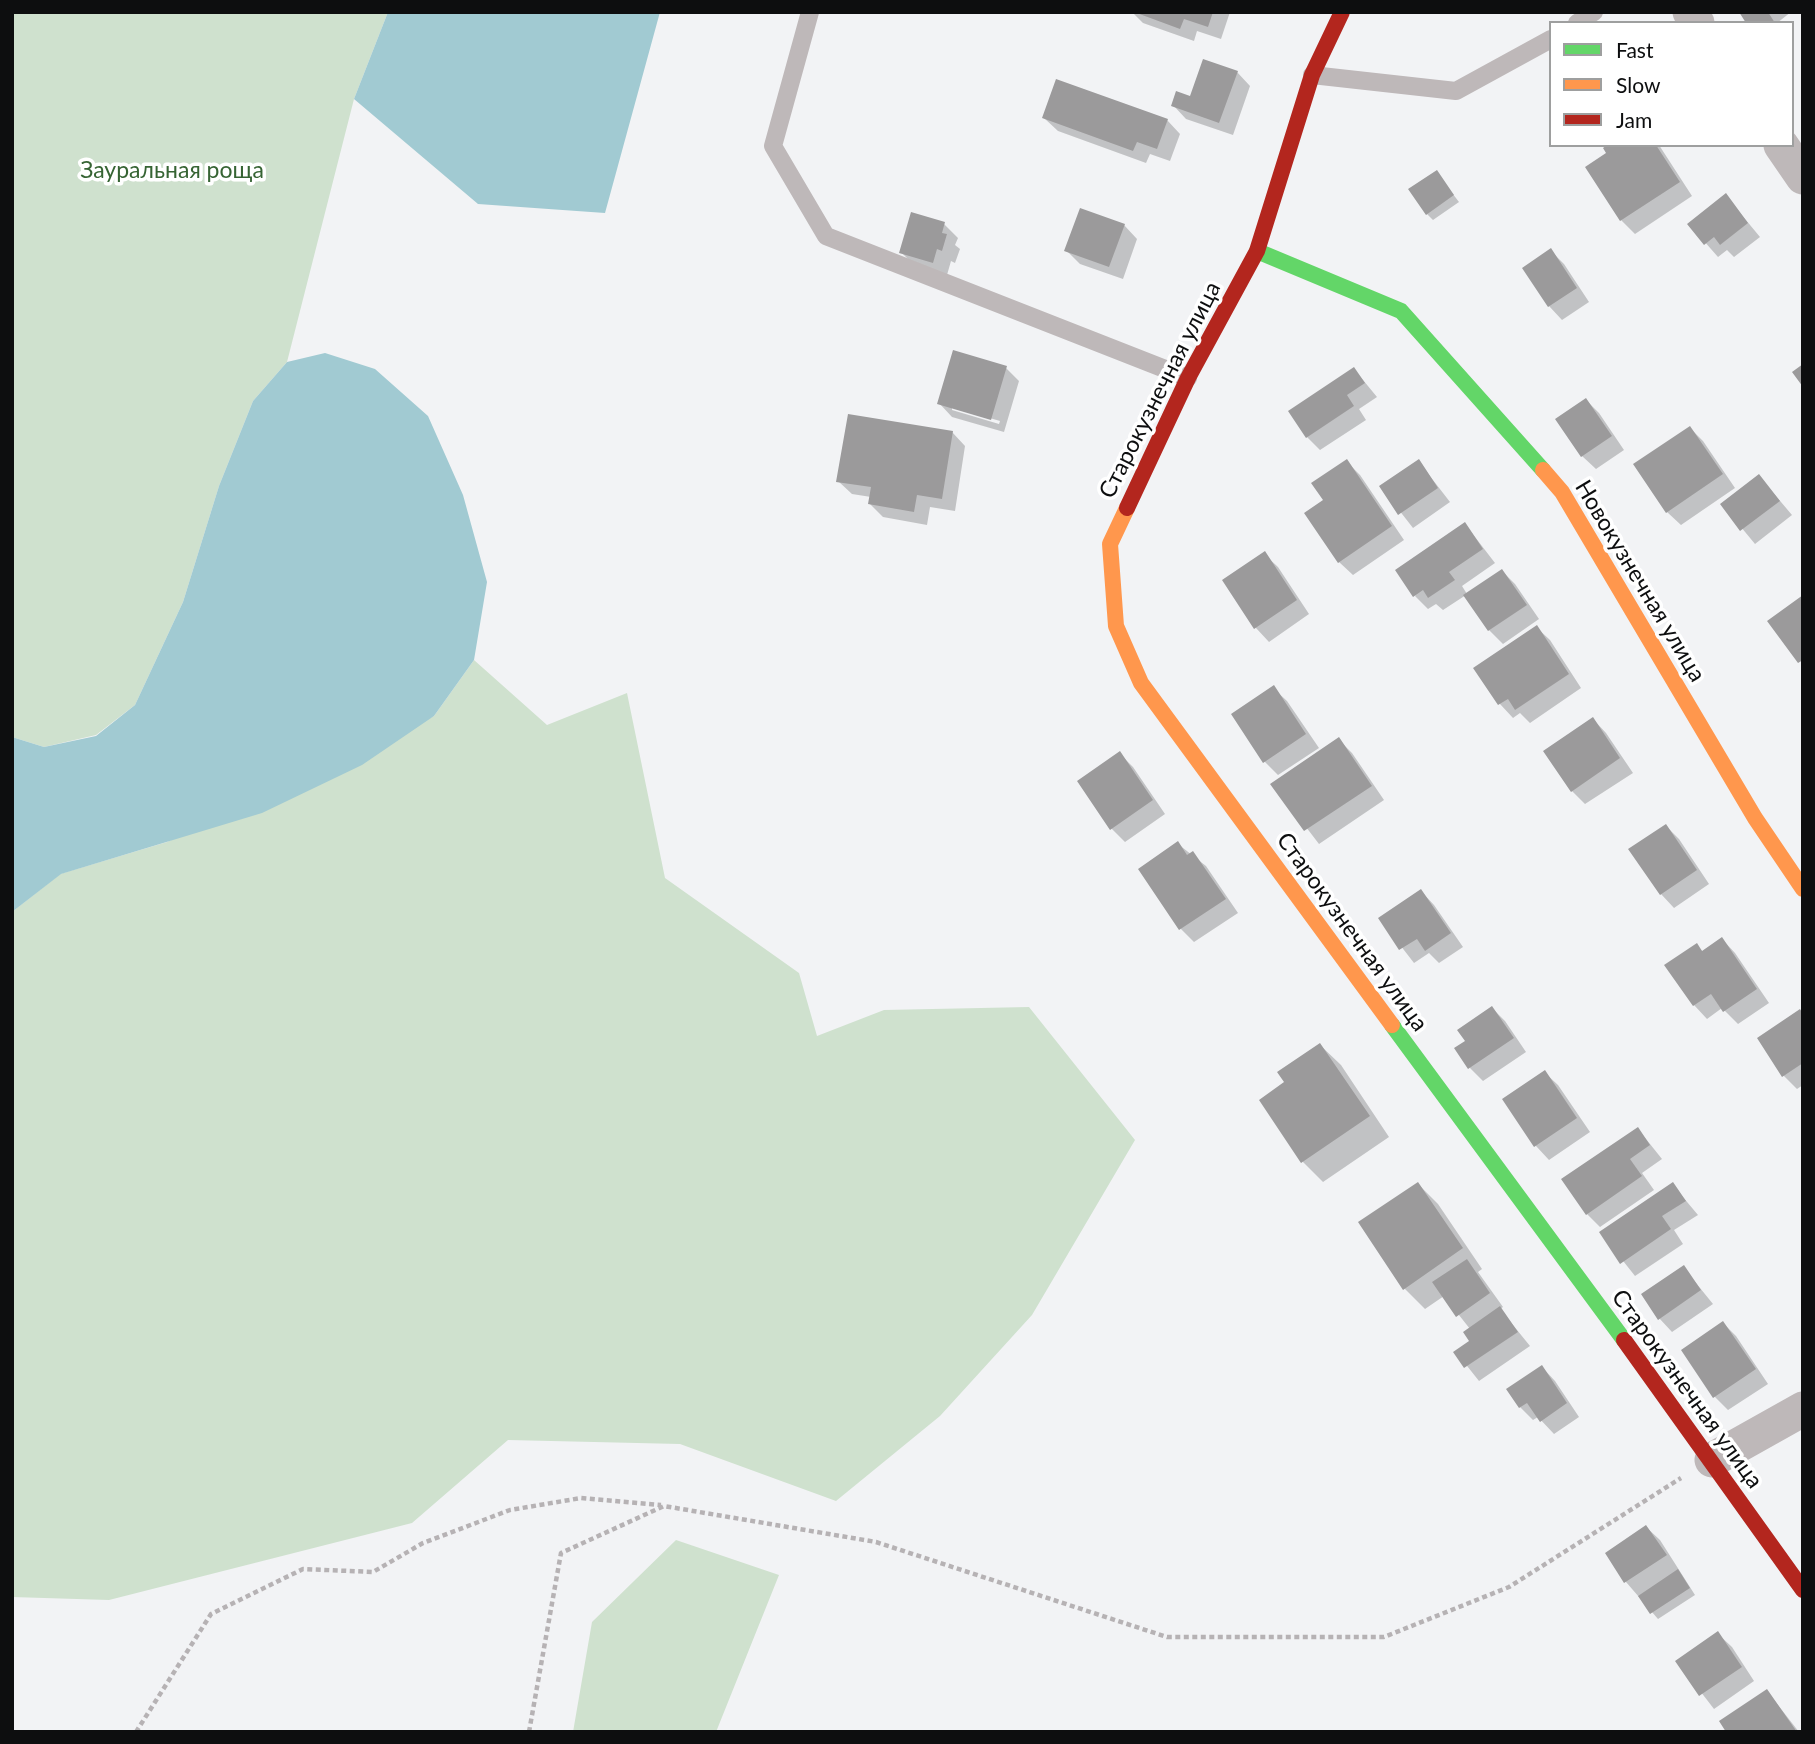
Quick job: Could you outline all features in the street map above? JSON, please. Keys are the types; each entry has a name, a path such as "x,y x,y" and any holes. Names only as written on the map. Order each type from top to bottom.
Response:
{"street":[{"name":"Старокузнечная улица","path":"1342,12 1312,75 1256,251 1188,378 1110,544 1116,626 1142,683 1712,1460 1803,1590"},
{"path":"1782,147 1803,177"},
{"name":"Новокузнечная улица","path":"1256,251 1401,312 1562,492 1755,818 1803,888"},
{"path":"1712,1460 1803,1409"}],"lane":[{"path":"810,12 773,146 826,236 1188,378"},
{"path":"1312,75 1456,91 1549,40"}],"path":[{"path":"136,1732 211,1614 303,1569 373,1572 423,1543 510,1510 581,1498 664,1506 876,1542 1167,1637 1384,1637 1509,1587 1626,1510 1712,1460"},
{"path":"529,1732 561,1553 664,1506"}],"green space":[{"name":"Зауральная роща","path":"12,12 388,12 354,99 287,362 253,401 219,486 183,602 135,705 96,735 44,747 12,737"},
{"path":"474,660 547,725 627,693 665,878 799,973 817,1036 884,1010 1029,1007 1135,1140 1032,1315 940,1416 836,1501 680,1444 508,1440 412,1523 109,1600 12,1597 12,912 60,874 167,842 434,716"},
{"path":"676,1540 779,1575 716,1732 573,1732 592,1622"}],"water":[{"path":"388,12 660,12 605,213 478,204 354,99"},
{"path":"325,353 375,369 428,416 463,495 487,582 474,660 434,716 362,765 262,813 61,874 12,912 12,737 44,747 96,736 135,705 183,602 219,486 253,401 287,362"}],"building":[{"path":"1134,12 1213,12 1208,27 1184,19 1180,29"},
{"path":"1739,12 1768,12 1774,21 1745,21"},
{"path":"1203,59 1238,71 1219,123 1171,106 1176,91 1190,96"},
{"path":"1056,79 1168,119 1157,149 1137,142 1133,151 1042,118"},
{"path":"1657,147 1680,182 1620,221 1585,167 1606,153 1603,148"},
{"path":"1437,170 1454,195 1426,215 1408,189"},
{"path":"1726,193 1748,223 1720,245 1714,237 1704,245 1687,224"},
{"path":"1080,208 1125,224 1109,267 1064,251"},
{"path":"911,212 945,222 942,233 947,234 942,251 937,249 933,263 899,253"},
{"path":"1551,248 1577,288 1548,307 1522,268"},
{"path":"953,350 1007,366 991,420 937,404"},
{"path":"1803,364 1803,387 1792,372"},
{"path":"1354,367 1365,383 1347,395 1354,406 1306,438 1288,411"},
{"path":"1586,398 1612,436 1581,457 1555,419"},
{"path":"848,414 953,431 942,499 917,495 914,512 868,504 871,487 836,482"},
{"path":"1690,426 1723,474 1666,513 1633,464"},
{"path":"1347,459 1392,526 1338,563 1304,513 1323,500 1311,483"},
{"path":"1419,459 1438,488 1398,515 1379,486"},
{"path":"1759,474 1780,501 1740,531 1720,504"},
{"path":"1465,522 1483,549 1449,572 1455,580 1428,598 1423,590 1413,597 1395,570"},
{"path":"1265,551 1297,600 1254,629 1222,580"},
{"path":"1502,569 1527,605 1488,631 1463,595"},
{"path":"1803,595 1803,660 1798,663 1767,621"},
{"path":"1537,625 1569,674 1515,710 1508,699 1498,705 1473,668"},
{"path":"1274,685 1306,734 1263,763 1231,714"},
{"path":"1593,717 1620,758 1571,792 1543,751"},
{"path":"1339,737 1372,786 1304,831 1270,784"},
{"path":"1120,751 1153,800 1110,830 1077,781"},
{"path":"1666,824 1697,870 1660,895 1628,849"},
{"path":"1178,841 1187,855 1193,851 1226,899 1179,930 1138,869"},
{"path":"1421,889 1451,933 1425,951 1417,939 1399,950 1378,918"},
{"path":"1722,937 1757,989 1723,1012 1711,994 1693,1006 1664,965 1697,943 1702,951"},
{"path":"1492,1006 1514,1038 1468,1069 1454,1048 1465,1041 1457,1030"},
{"path":"1800,1009 1803,1014 1803,1063 1782,1077 1757,1038"},
{"path":"1320,1043 1370,1116 1301,1163 1259,1100 1284,1082 1277,1072"},
{"path":"1545,1070 1577,1118 1534,1147 1502,1099"},
{"path":"1638,1127 1650,1145 1630,1159 1642,1176 1586,1215 1561,1179"},
{"path":"1418,1182 1463,1248 1403,1290 1358,1222"},
{"path":"1673,1182 1686,1201 1662,1216 1671,1229 1620,1264 1599,1232"},
{"path":"1467,1259 1490,1293 1456,1317 1432,1282"},
{"path":"1684,1265 1701,1290 1658,1320 1641,1294"},
{"path":"1500,1306 1518,1332 1464,1368 1453,1352 1469,1341 1463,1332"},
{"path":"1723,1321 1756,1369 1713,1398 1681,1350"},
{"path":"1542,1365 1567,1403 1540,1422 1527,1403 1519,1408 1506,1389"},
{"path":"1646,1525 1667,1555 1624,1583 1605,1553"},
{"path":"1678,1569 1690,1588 1650,1614 1638,1596"},
{"path":"1718,1631 1742,1667 1699,1696 1675,1661"},
{"path":"1767,1689 1797,1732 1726,1732 1719,1721"}],"traffic: fast":[{"path":"1257,251 1401,311 1543,470"},
{"path":"1392,1025 1624,1340"}],"traffic: slow":[{"path":"1543,470 1562,492 1755,818 1803,889"},
{"path":"1127,508 1110,544 1116,626 1141,683 1392,1025"}],"traffic: jam":[{"path":"1127,508 1188,378 1257,251 1312,75 1342,12"},
{"path":"1624,1340 1803,1590"}]}
